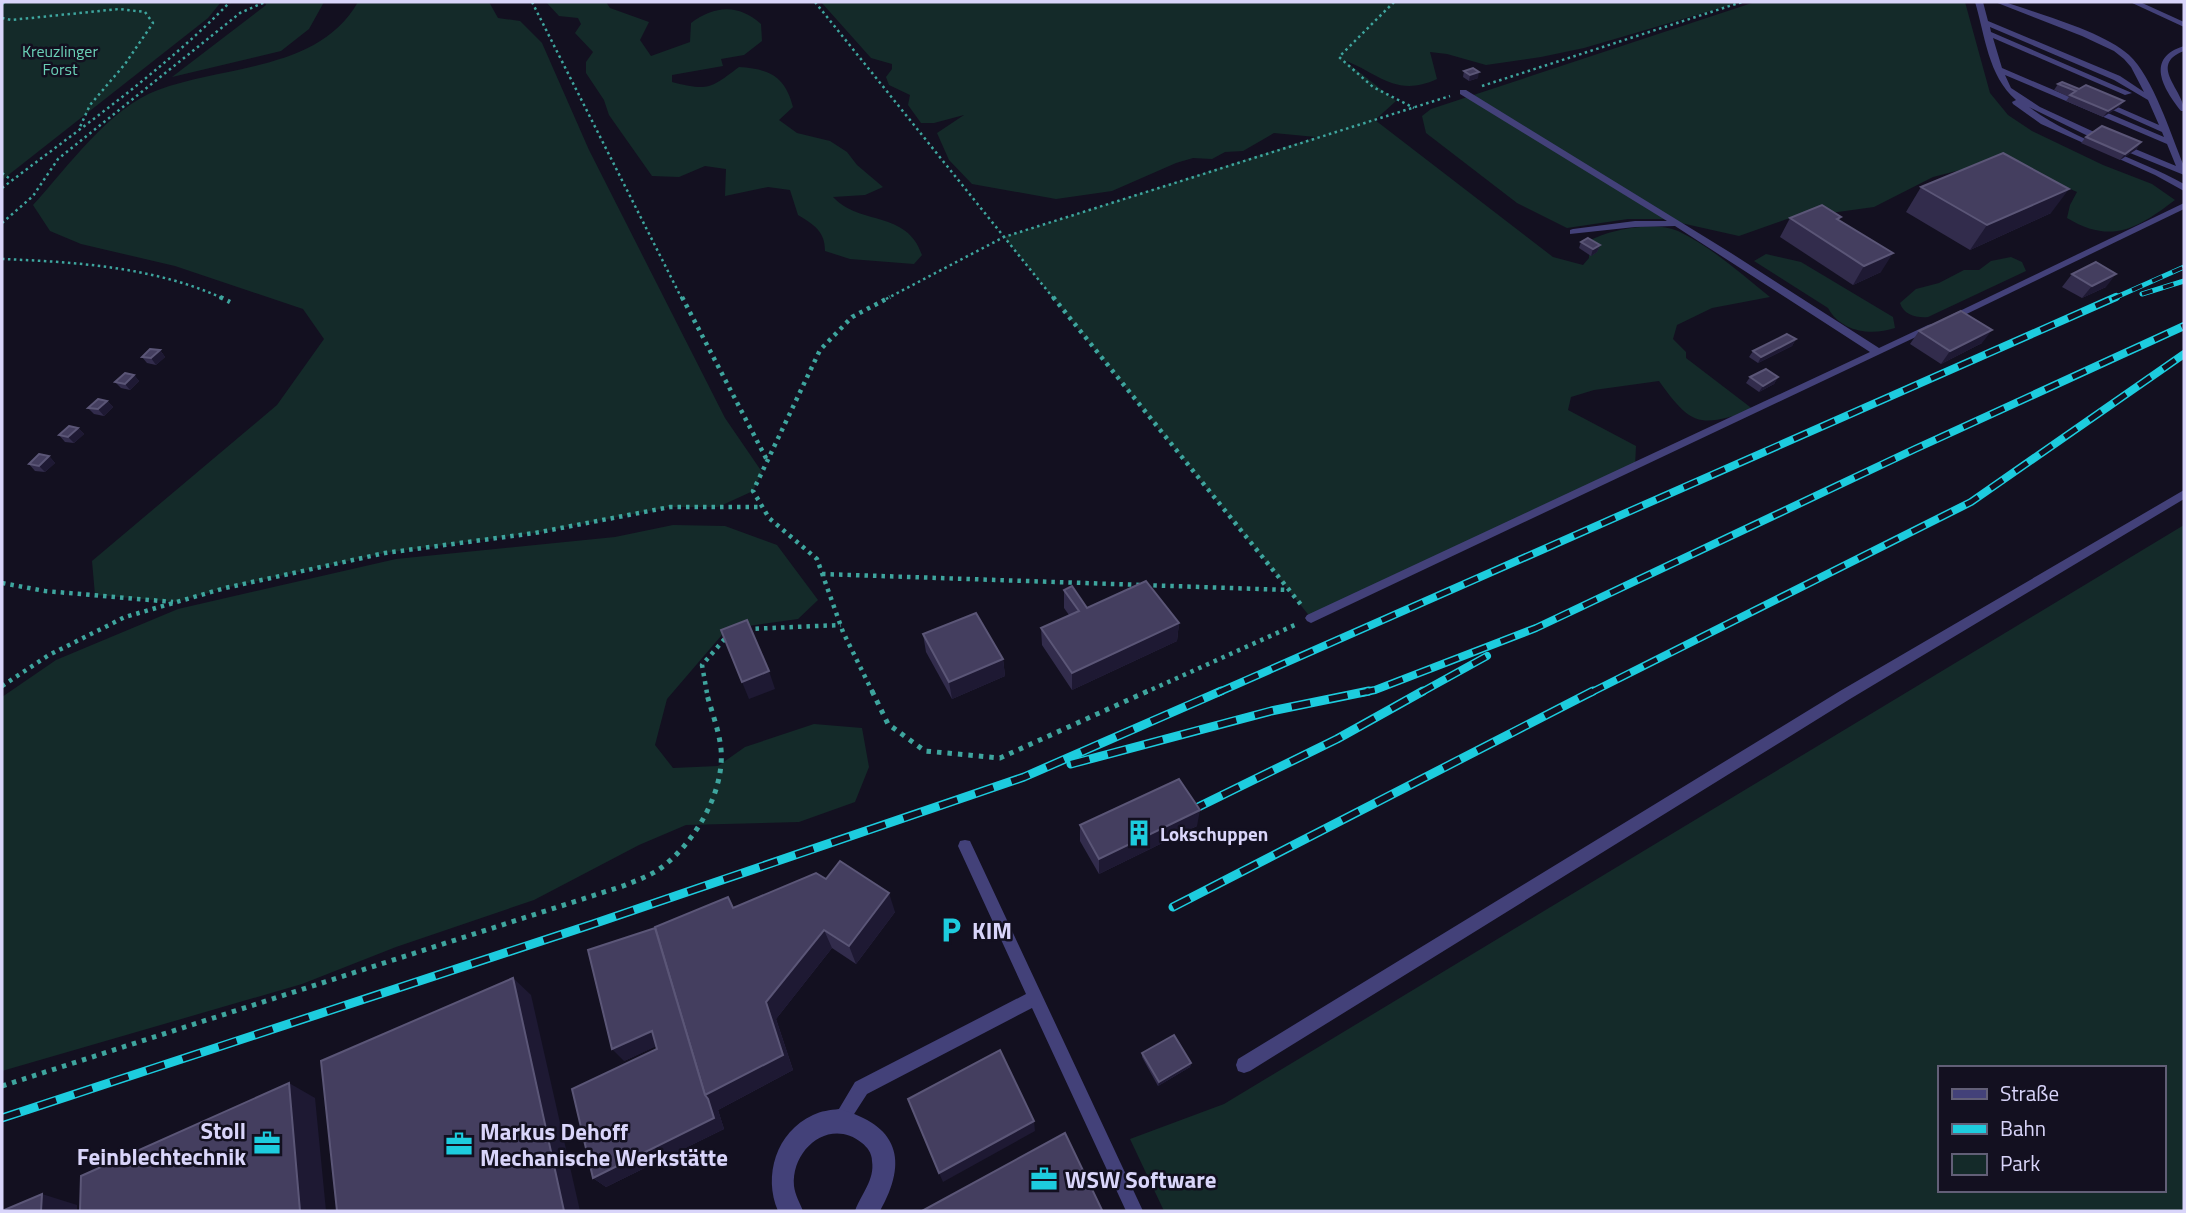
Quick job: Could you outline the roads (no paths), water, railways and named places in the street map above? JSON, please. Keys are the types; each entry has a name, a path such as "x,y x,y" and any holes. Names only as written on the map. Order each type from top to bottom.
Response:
{"street":[{"path":"784,1209 782,1180 788,1155 797,1140 810,1128 825,1121 841,1119 858,1122 871,1132 881,1146 885,1164 883,1182 876,1200 867,1211"}],"lane":[{"path":"1980,2 2000,70 2017,104 2044,122 2158,173 2184,188"},
{"path":"1980,2 2099,50 2139,74"},
{"path":"1999,2 2116,50 2127,58 2139,74 2183,174"},
{"path":"2134,2 2184,24"},
{"path":"1986,23 2117,78 2152,104"},
{"path":"1990,34 2152,104"},
{"path":"2184,48 2166,57 2163,64 2167,82 2184,109"},
{"path":"1997,60 2164,130"},
{"path":"2000,70 2169,142"},
{"path":"2008,90 2058,118 2183,174"},
{"path":"1463,92 1728,255 1878,352"},
{"path":"1311,618 2184,206"},
{"path":"1573,232 1635,224 1677,225"},
{"path":"1244,1065 1845,695 2184,494"},
{"path":"965,846 1135,1211"},
{"path":"841,1119 861,1088 1035,998"}],"railway":[{"path":"2112,299 2184,267"},
{"path":"2142,294 2184,281"},
{"path":"1217,693 2116,297"},
{"path":"1360,693 1375,690 1536,628 1915,449 2184,326"},
{"path":"1590,693 1971,502 2184,354"},
{"path":"1420,693 1487,656"},
{"path":"2,1118 593,924 1024,777 1221,691"},
{"path":"1071,764 1271,711 1369,691"},
{"path":"1188,812 1337,739 1423,691"},
{"path":"1173,907 1593,691"}],"place":[{"name":"Lokschuppen","path":"1139,833"},
{"name":"KIM","path":"951,930"},
{"name":"Stoll Feinblechtechnik","path":"267,1143"},
{"name":"Markus Dehoff Mechanische Werkstätte","path":"459,1144"},
{"name":"WSW Software","path":"1044,1179"}],"park label":[{"name":"Kreuzlinger Forst","path":"60,60"}]}
